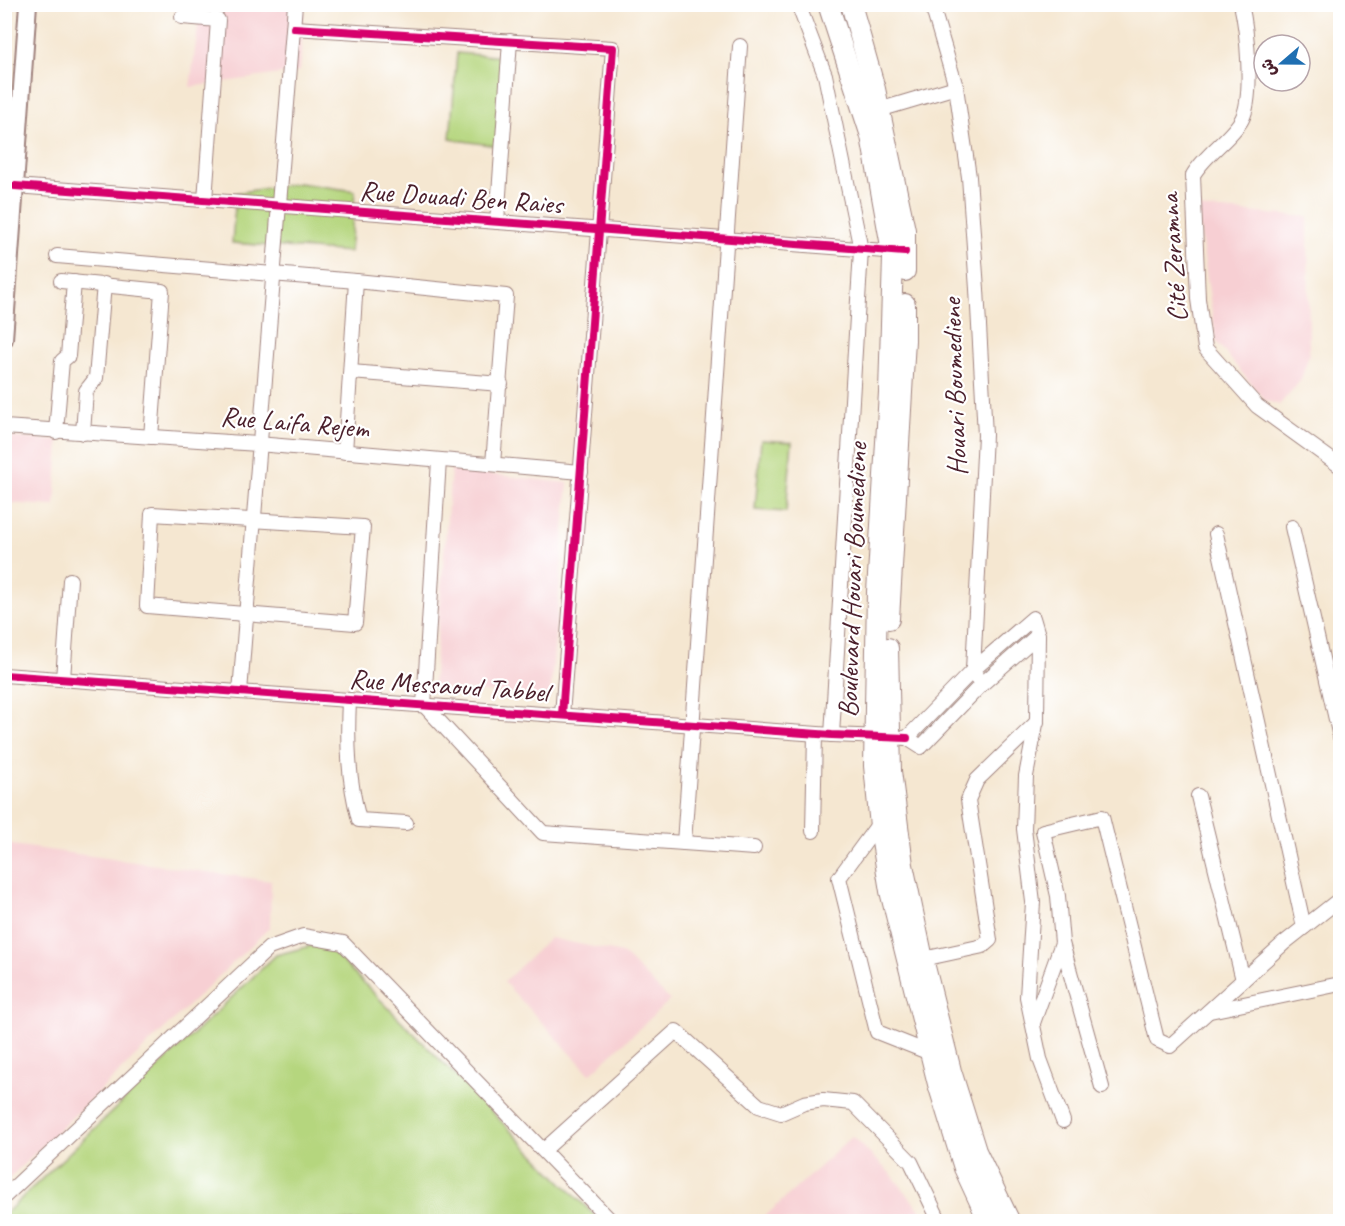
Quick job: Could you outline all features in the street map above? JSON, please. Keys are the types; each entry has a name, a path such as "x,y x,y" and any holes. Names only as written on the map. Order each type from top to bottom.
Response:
{"highway":[{"name":"Boulevard Houari Boumediene","path":"828,4 872,112"},
{"name":"Boulevard Houari Boumediene","path":"851,4 872,112 905,230 898,252 905,340 888,630 891,771 903,865 923,959 951,1071 976,1151 1010,1221"},
{"name":"Boulevard Houari Boumediene","path":"891,738 874,766 890,891 930,1053 964,1168 989,1221"}],"main road":[{"path":"4,339 28,4"}],"street":[{"path":"240,692 258,444 295,4"},
{"path":"798,4 825,75 861,250 832,735"},
{"name":"Cité Zeramna","path":"1241,4 1247,99 1242,120 1202,159 1193,174 1198,299 1205,348 1257,406 1341,466"},
{"name":"Houari Boumediene","path":"933,9 956,87 969,177 985,435 973,670 981,686"},
{"path":"182,18 218,20 205,200"},
{"path":"294,28 613,48 562,715"},
{"path":"497,222 510,41"},
{"path":"684,843 690,725 724,239 740,46"},
{"path":"872,112 956,87"},
{"name":"Rue Douadi Ben Raies","path":"15,186 898,252"},
{"path":"57,256 506,296 494,464"},
{"path":"56,432 62,361 68,356 68,281 162,291 152,437"},
{"path":"345,452 356,281"},
{"path":"83,433 86,391 96,378 104,284"},
{"path":"351,372 501,384"},
{"name":"Rue Laifa Rejem","path":"4,427 258,444 581,472"},
{"path":"439,460 424,705 543,833 754,848"},
{"path":"152,514 252,522 363,527 356,623 245,613 147,606 152,514"},
{"path":"1292,527 1341,737"},
{"path":"1216,534 1304,927"},
{"path":"63,679 70,580"},
{"path":"891,738 1033,618 1038,636 1037,722 1026,776 1024,830 1033,902 1027,997 1040,1059 1063,1121"},
{"path":"981,686 1038,636"},
{"name":"Rue Messaoud Tabbel","path":"4,675 891,738 921,747 981,686"},
{"path":"349,700 346,746 351,790 359,820 406,823"},
{"path":"923,959 983,946 990,940 968,800 977,780 1037,722"},
{"path":"813,831 815,734"},
{"path":"1198,796 1243,980"},
{"path":"1102,1087 1062,943 1058,896 1043,831 1102,817 1157,1040 1170,1046 1304,927 1341,899"},
{"path":"880,822 839,878 877,1032 930,1053"},
{"path":"4,1197 269,948 303,936 343,943 612,1221"},
{"path":"1032,1024 1062,943"},
{"path":"1208,1011 1341,984"},
{"path":"544,1150 676,1031 759,1106 781,1113 804,1103 823,1100 853,1103 910,1162 940,1221"}],"shaded area":[{"path":"201,5 304,5 300,71 190,87"},
{"path":"1197,208 1308,217 1309,354 1301,380 1279,405 1264,400 1216,341"},
{"path":"9,437 59,441 55,506 5,503"},
{"path":"451,470 568,483 550,698 433,687"},
{"path":"5,844 271,881 270,927 5,1182"},
{"path":"550,938 622,953 670,1000 590,1074 504,982"},
{"path":"852,1137 891,1174 920,1210 921,1221 760,1221"}],"green space":[{"path":"457,53 505,57 496,146 450,139"},
{"path":"299,183 355,191 350,252 232,243 236,193"},
{"path":"761,440 792,442 786,512 755,510"},
{"path":"314,945 331,950 600,1221 7,1222 5,1214 276,955"}],"cycle path":[{"path":"294,28 613,48 562,715"},
{"path":"15,186 905,252"},
{"path":"4,675 832,735 907,738"}]}
